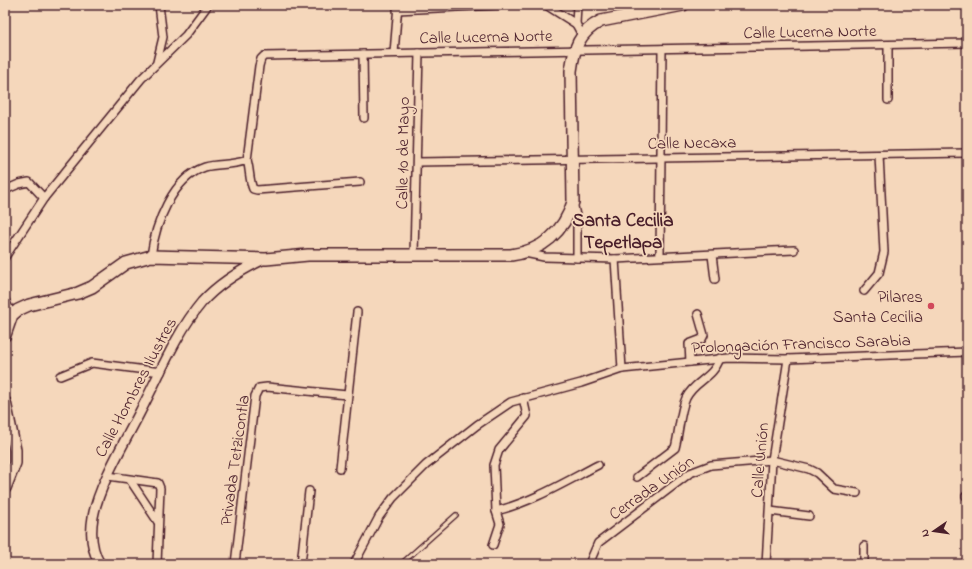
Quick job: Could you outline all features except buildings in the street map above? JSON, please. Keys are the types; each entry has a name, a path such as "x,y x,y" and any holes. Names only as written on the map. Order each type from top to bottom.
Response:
{"main road":[{"name":"Calle Hombres Ilustres","path":"12,315 18,310 29,305 78,293 92,287 126,263 136,258 151,256 266,259 308,255 511,255 524,253 545,244 555,235 570,213 573,202 571,71 574,50 582,35 592,26 602,21 683,5"},
{"path":"5,335 12,315"},
{"path":"5,402 15,450 15,463 5,488"}],"street":[{"path":"157,62 163,37 159,5"},
{"path":"5,257 44,198 157,62 186,35 208,5"},
{"path":"394,53 398,7 500,5"},
{"path":"546,5 576,24 582,35"},
{"path":"576,24 577,5"},
{"name":"Calle Lucerna Norte","path":"247,160 259,66 261,59 264,56 967,43"},
{"path":"888,45 888,100"},
{"path":"660,256 662,49"},
{"name":"Calle 10 de Mayo","path":"414,254 419,52"},
{"path":"363,54 364,118"},
{"name":"Calle Necaxa","path":"417,162 572,158 967,153"},
{"path":"864,291 879,273 884,252 879,155"},
{"path":"151,256 157,224 163,210 185,181 204,167 237,164 247,160 250,170 252,189 257,190 360,182"},
{"path":"5,190 19,184 29,182 44,198"},
{"name":"Calle Hombres Ilustres","path":"573,202 577,220 578,258"},
{"path":"524,253 544,257 615,258 712,255 794,250"},
{"path":"712,255 715,279"},
{"path":"615,258 622,369"},
{"name":"Calle Hombres Ilustres","path":"100,564 91,540 93,516 108,476 185,326 204,301 241,270 266,259"},
{"path":"5,300 12,315"},
{"path":"340,468 357,312"},
{"path":"690,362 689,344 702,339 704,335 698,314"},
{"name":"Prolongación Francisco Sarabia","path":"354,564 379,517 393,498 426,465 502,407 523,398 581,383 622,369 720,358 788,359 967,352"},
{"path":"637,477 675,448 686,399 696,384 716,368 720,358"},
{"name":"Calle Unión","path":"766,564 772,460 788,359"},
{"path":"60,376 92,363 161,372"},
{"name":"Privada Tetzicontla","path":"235,564 255,396 259,388 267,387 347,395"},
{"path":"493,545 500,524 496,512 494,465 499,450 527,416 523,398"},
{"name":"Cerrada Unión","path":"589,564 598,543 698,469 711,465 772,460 809,469 817,473 834,490 857,494"},
{"path":"496,512 525,501 598,465"},
{"path":"108,476 158,483 160,488 157,564"},
{"path":"130,480 158,522"},
{"path":"300,564 309,491"},
{"path":"770,512 809,516"},
{"path":"864,546 864,564"}],"lane":[{"path":"400,564 456,515"}],"place":[{"name":"Pilares Santa Cecilia","path":"931,306"}],"district":[{"name":"Santa Cecilia Tepetlapa","path":"623,230"}]}
